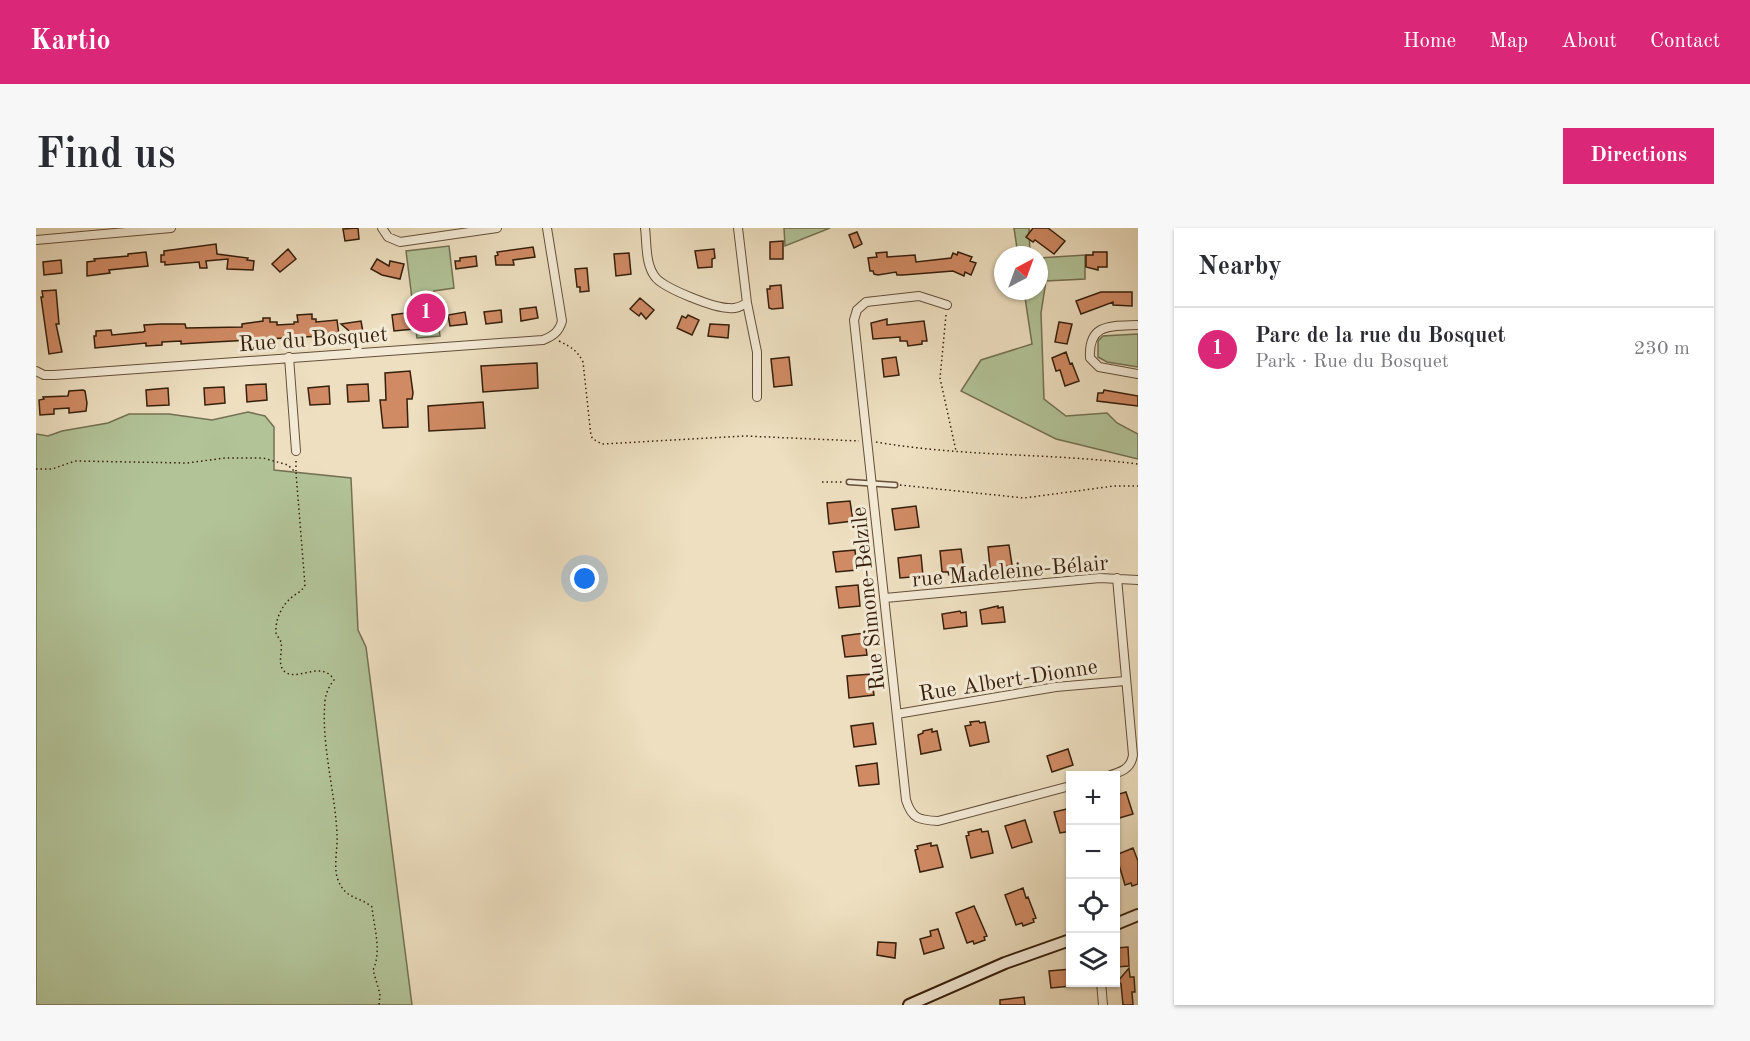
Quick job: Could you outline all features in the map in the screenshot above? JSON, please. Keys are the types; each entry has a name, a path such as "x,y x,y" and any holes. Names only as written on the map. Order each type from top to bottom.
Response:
{"street":[{"path":"36,240 171,228"},
{"path":"382,228 388,237 400,242 497,228"},
{"path":"547,228 562,321 560,328 550,337"},
{"path":"645,228 649,265 655,277 664,285 718,307 737,308 747,303"},
{"path":"738,228 747,303 757,352 757,397"},
{"name":"Rue Simone-Belzile","path":"948,305 919,296 866,302 857,310 854,320 906,800 910,812 922,820 938,821 1066,787"},
{"path":"1138,325 1106,326 1092,338 1089,347 1090,358 1099,367 1138,374"},
{"name":"Rue du Bosquet","path":"36,371 44,375 54,375 543,340 550,337"},
{"path":"289,357 296,451"},
{"name":"rue Madeleine-Bélair","path":"885,598 1100,578 1138,580"},
{"path":"1117,578 1133,755 1132,763 1120,771"},
{"name":"Rue Albert-Dionne","path":"897,714 1056,687 1125,681"},
{"path":"1120,922 1138,915"},
{"path":"916,1003 1005,963 1066,942"},
{"path":"1101,987 1103,1005"}],"lane":[{"path":"849,482 895,485"}],"path":[{"path":"948,305 940,378 956,451"},
{"path":"550,337 572,347 579,354 584,372 591,436 593,440 602,444 745,436 868,441 956,451 1100,459 1138,464"},
{"path":"296,451 305,585 303,590 286,602 279,614 276,633 281,642 281,667 290,675 324,671 334,680 328,687 325,700 327,749 337,834 337,878 350,897 366,902 372,907 377,951 377,962 373,970 380,994 379,1005"},
{"path":"36,470 52,469 75,461 187,463 225,458 263,458 288,465 296,473"},
{"path":"822,482 840,482"},
{"path":"895,485 1024,498 1114,486 1138,486"}],"green space":[{"path":"784,228 830,228 785,246"},
{"path":"1014,228 1029,228 1030,246 1017,246"},
{"path":"449,246 454,288 434,291 440,336 417,338 406,251"},
{"path":"1085,255 1085,279 1048,281 1048,257"},
{"path":"1025,300 1043,300 1041,313 1044,399 1066,416 1107,413 1117,423 1138,434 1138,459 1056,439 961,391 981,360 1032,344"},
{"path":"1138,334 1138,367 1107,362 1098,357 1098,341 1103,336"},
{"path":"248,412 265,416 274,427 274,470 351,478 358,630 366,647 412,1005 36,1005 36,434 48,436 62,431 108,423 129,414 169,414 212,420"}],"building":[{"path":"358,228 359,239 345,241 343,229"},
{"path":"1033,228 1048,228 1065,241 1054,254 1048,250 1048,246 1043,246 1035,240 1033,242 1026,237"},
{"path":"857,232 862,244 854,248 849,235"},
{"path":"783,241 783,259 770,259 770,242"},
{"path":"216,244 217,254 248,258 247,260 254,261 253,270 227,269 228,259 206,261 207,268 200,268 199,262 165,265 165,262 161,262 161,255 164,255 164,251"},
{"path":"533,247 535,257 513,260 514,265 496,265 497,252"},
{"path":"288,249 296,259 280,272 272,264"},
{"path":"714,249 715,258 712,259 712,267 698,268 695,251"},
{"path":"146,252 148,266 109,270 110,273 87,276 87,262 95,261 94,259"},
{"path":"887,252 887,257 915,255 916,262 951,258 953,253 957,255 958,252 972,257 970,261 976,263 971,275 965,272 964,276 953,271 903,275 897,275 896,272 874,274 870,271 868,258 877,257 876,253"},
{"path":"1093,252 1107,252 1107,267 1098,267 1098,270 1086,267 1086,255 1093,255"},
{"path":"629,253 631,274 616,276 614,254"},
{"path":"476,256 477,266 456,269 455,261"},
{"path":"377,259 389,266 390,261 404,264 400,279 382,275 371,269"},
{"path":"61,260 62,273 44,275 43,262"},
{"path":"587,268 589,291 580,292 580,287 577,287 575,269"},
{"path":"781,285 783,308 769,308 767,289 770,289 770,286"},
{"path":"56,290 59,324 56,324 62,352 49,354 41,297 43,297 42,291"},
{"path":"1101,292 1132,292 1132,306 1113,305 1113,302 1081,314 1076,301"},
{"path":"640,298 654,310 646,319 641,313 639,316 630,309"},
{"path":"536,307 538,318 521,321 520,309"},
{"path":"501,310 502,322 486,324 484,312"},
{"path":"465,312 467,324 450,326 448,315"},
{"path":"405,313 405,318 413,317 414,329 394,331 392,315"},
{"path":"312,314 312,319 316,319 316,322 337,320 339,335 181,344 181,341 162,342 162,345 146,346 146,343 95,348 96,331 111,330 112,335 143,332 145,331 144,325 161,324 185,324 186,328 242,327 242,324 263,321 263,318 270,318 270,322 277,322 277,325 294,324 298,322 297,315"},
{"path":"688,315 699,320 692,335 677,328 682,316 686,318"},
{"path":"887,319 887,325 924,321 927,341 908,346 907,341 900,341 900,337 873,339 871,323"},
{"path":"361,321 363,332 357,335 341,324"},
{"path":"1059,322 1072,324 1067,344 1055,342"},
{"path":"710,324 729,325 728,338 708,336"},
{"path":"1066,352 1079,381 1065,386 1060,370 1056,371 1052,358"},
{"path":"789,357 792,385 774,387 771,359"},
{"path":"896,357 899,375 884,377 882,359"},
{"path":"537,363 538,388 483,392 481,366"},
{"path":"410,371 413,393 412,399 407,399 408,427 383,428 380,400 386,400 385,373"},
{"path":"266,384 267,400 247,402 246,385"},
{"path":"368,384 369,401 348,402 347,385"},
{"path":"329,386 330,404 310,405 308,388"},
{"path":"224,387 225,403 205,405 204,388"},
{"path":"168,388 169,405 147,406 146,390"},
{"path":"83,390 87,403 86,411 69,413 69,408 54,409 54,414 40,415 39,400 44,399 43,397 68,396 69,391"},
{"path":"1104,390 1138,396 1138,406 1097,401 1098,393 1103,393"},
{"path":"483,402 485,428 429,431 428,406"},
{"path":"850,501 853,521 829,524 827,503"},
{"path":"916,506 919,527 895,530 892,509"},
{"path":"1009,545 1012,565 1007,566 1007,570 997,571 996,567 990,568 988,547"},
{"path":"961,549 964,570 959,570 959,574 949,575 948,572 942,572 940,551"},
{"path":"855,550 857,570 836,572 833,552"},
{"path":"921,555 923,576 900,578 898,558"},
{"path":"858,585 860,606 839,608 836,587"},
{"path":"998,606 998,608 1003,607 1005,622 982,624 980,610"},
{"path":"960,611 961,613 966,612 967,626 944,629 942,614"},
{"path":"864,633 867,655 845,657 842,636"},
{"path":"871,674 874,695 849,698 847,676"},
{"path":"979,721 980,723 985,722 989,742 970,746 965,726 971,725 970,722"},
{"path":"873,723 876,744 854,747 851,726"},
{"path":"932,729 932,732 937,731 941,750 921,754 918,735"},
{"path":"1068,749 1073,765 1052,772 1047,756"},
{"path":"877,763 879,784 859,786 856,766"},
{"path":"1126,792 1133,814 1120,818 1120,794"},
{"path":"1066,809 1066,832 1060,833 1054,812"},
{"path":"1025,820 1032,842 1012,848 1005,826"},
{"path":"981,829 982,832 988,831 993,853 971,858 966,836 969,835 968,832"},
{"path":"931,843 931,846 937,845 943,867 920,872 915,850 918,849 917,846"},
{"path":"1133,848 1138,861 1138,884 1125,885 1120,868 1120,853"},
{"path":"1023,888 1036,918 1033,919 1034,922 1023,926 1022,923 1016,925 1005,895"},
{"path":"974,906 987,936 984,937 985,940 974,944 973,941 967,943 956,913"},
{"path":"938,929 944,948 924,954 920,939 931,936 930,931"},
{"path":"878,942 896,943 895,958 877,955"},
{"path":"1128,947 1129,966 1120,967 1120,948"},
{"path":"1129,968 1130,977 1134,977 1133,1005 1123,1005 1120,979"},
{"path":"1066,969 1066,986 1051,988 1049,971"},
{"path":"1024,997 1025,1005 1000,1005 1000,1000"}],"place":[{"name":"Parc de la rue du Bosquet","path":"426,313"}]}
